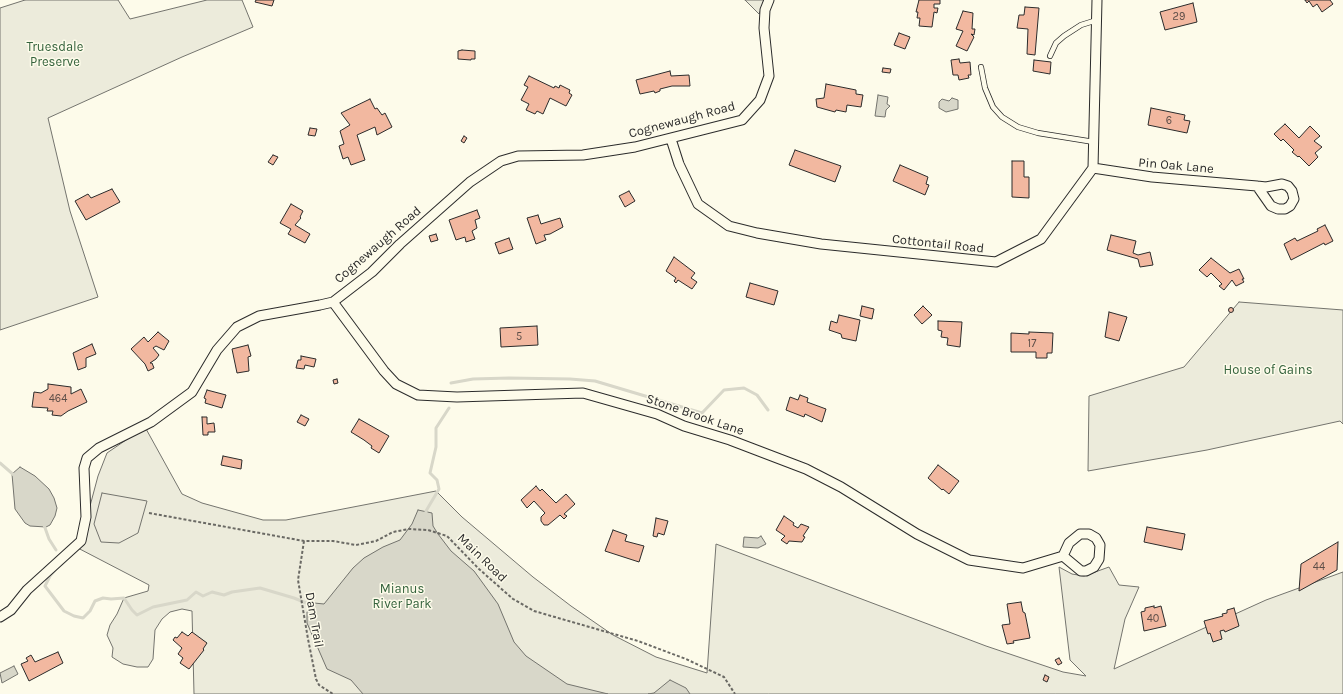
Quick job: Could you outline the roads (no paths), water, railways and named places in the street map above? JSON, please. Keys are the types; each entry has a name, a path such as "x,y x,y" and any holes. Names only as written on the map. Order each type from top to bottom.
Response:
{"street":[{"name":"Cognewaugh Road","path":"0,617 11,610 27,590 81,541 86,517 84,468 87,458 99,448 151,422 192,392 217,350 237,327 259,316 320,306 333,302 372,272 400,244 470,182 501,161 518,156 583,155 635,147 742,120 760,100 769,76 764,28 765,10 769,0"},
{"path":"1093,168 1097,0"},
{"name":"Cottontail Road","path":"671,139 679,164 698,204 729,226 757,233 821,244 964,260 996,262 1041,239 1093,168"},
{"name":"Pin Oak Lane","path":"1093,168 1152,177 1257,186"},
{"name":"Stone Brook Lane","path":"333,302 384,371 396,384 418,395 457,397 583,393 657,414 684,426 730,440 806,469 841,487 917,534 969,560 1023,568 1063,556"},
{"path":"1080,534 1089,534 1096,538 1100,544 1099,559 1094,567 1086,571 1081,571 1063,556 1069,543 1080,534"}],"lane":[{"path":"1050,56 1056,43 1064,36 1081,25 1097,20"},
{"path":"981,67 985,88 993,107 1002,117 1018,127 1038,133 1094,142"}],"waterway":[{"path":"451,383 473,379 509,378 595,381 702,413 724,390 744,388 757,395 768,410"},
{"path":"426,515 426,511 439,489 437,480 430,473 436,447 436,428 449,408"},
{"path":"0,463 15,476"},
{"path":"44,525 49,539 56,550"},
{"path":"55,570 45,586 64,611 74,616 83,618 90,611 95,601 103,598 124,598 137,615 153,607 187,600 196,592 203,596 212,592 224,595 232,592 260,588 294,598 316,607"}],"park label":[{"name":"Truesdale Preserve","path":"55,54"},
{"name":"House of Gains","path":"1268,370"},
{"name":"Mianus River Park","path":"402,596"}]}
